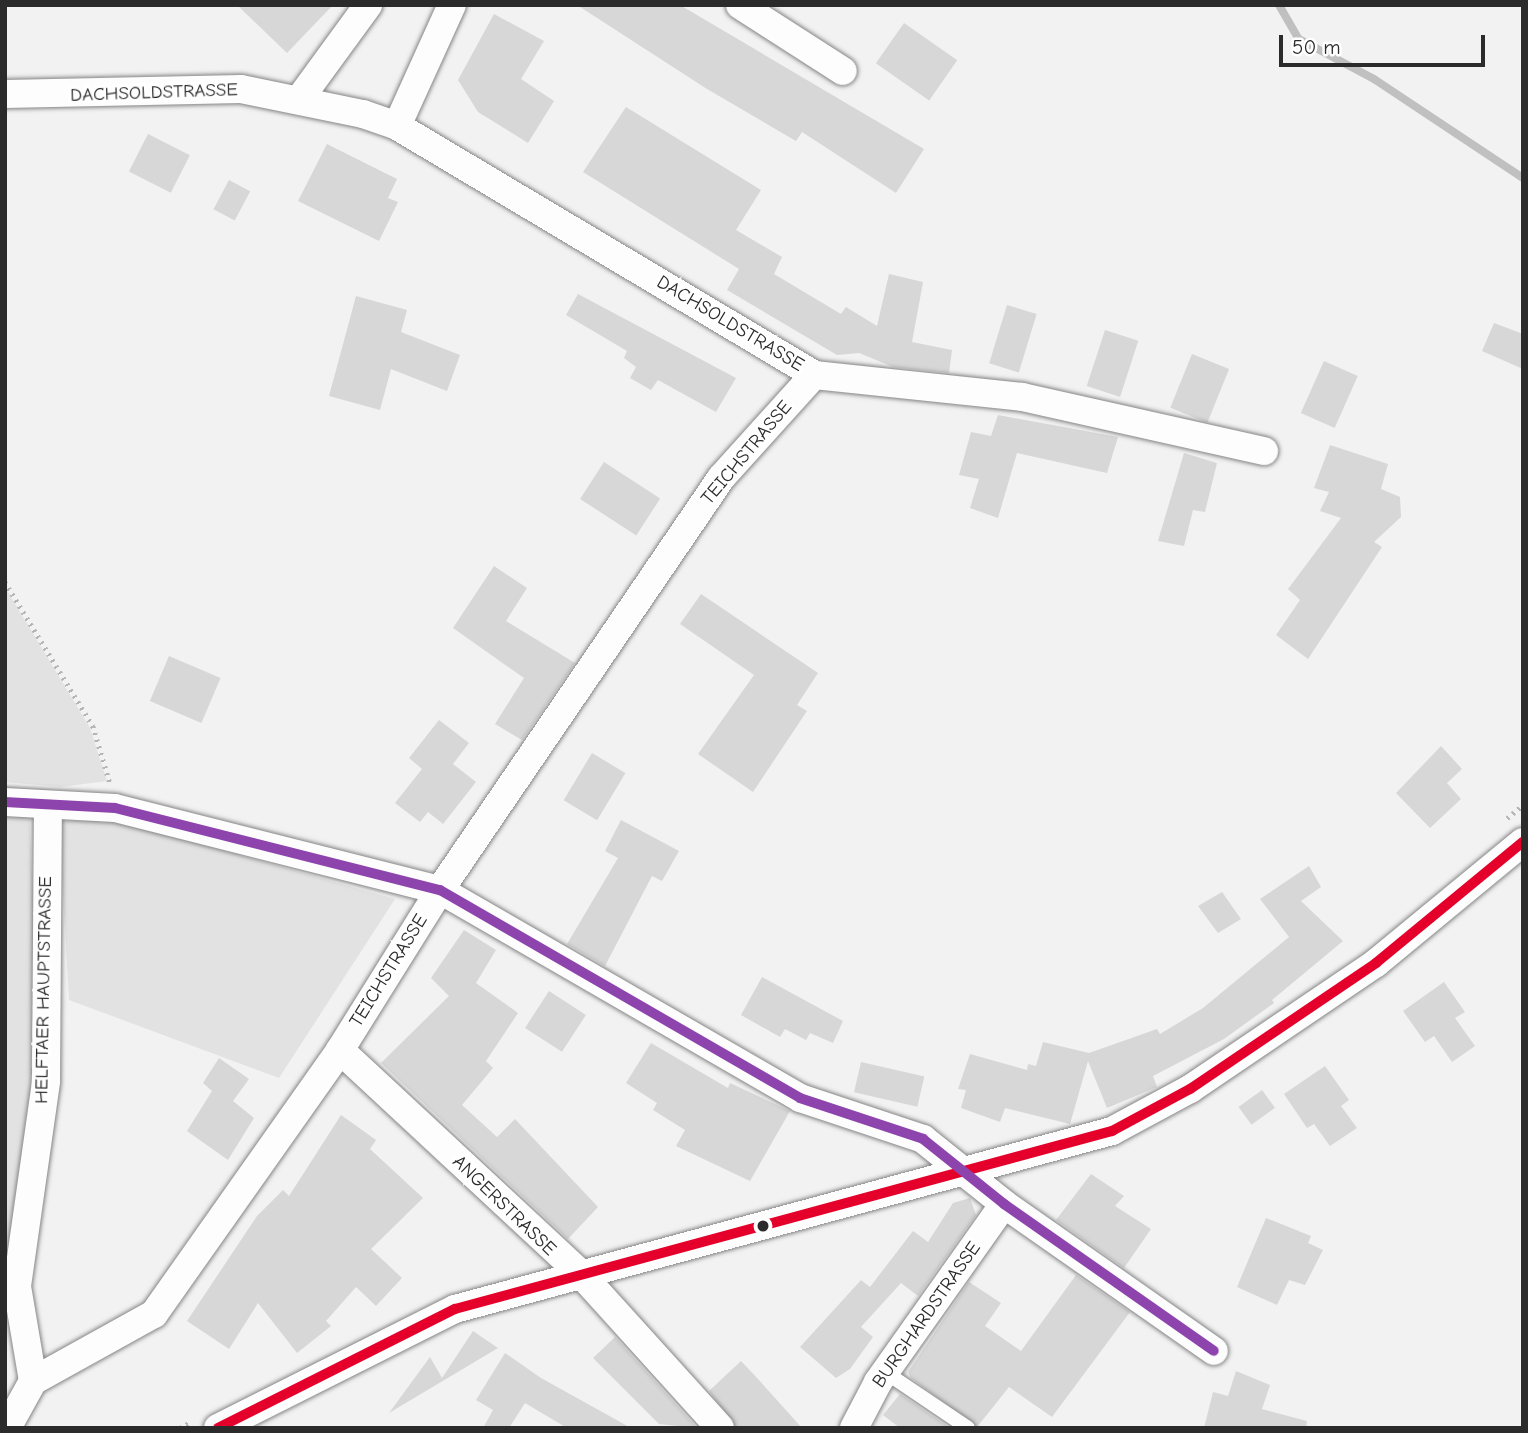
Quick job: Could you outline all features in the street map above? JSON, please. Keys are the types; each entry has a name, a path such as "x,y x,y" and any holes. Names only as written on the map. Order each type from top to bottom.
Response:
{"street":[{"path":"301,97 368,5"},
{"path":"397,127 452,5"},
{"path":"740,5 843,71"},
{"name":"DACHSOLDSTRASSE","path":"5,94 241,89 301,97 397,127 814,375 1022,397 1264,451"},
{"name":"TEICHSTRASSE","path":"33,1381 154,1314 341,1050 440,890 721,478 814,375"},
{"path":"5,802 115,808 440,890 800,1098 923,1139 970,1173 1004,1204 1214,1351"},
{"name":"HELFTAER HAUPTSTRASSE","path":"33,1381 11,1284 46,1082 48,805"},
{"path":"218,1428 455,1309 970,1173 1112,1131 1190,1089 1376,963 1523,842"},
{"name":"ANGERSTRASSE","path":"341,1050 581,1274 720,1428"},
{"name":"BURGHARDSTRASSE","path":"854,1428 885,1372 1004,1204"},
{"path":"7,1428 33,1381"}],"lane":[{"path":"885,1372 968,1428"}],"path":[{"path":"5,582 93,726 115,808"}],"shaded area":[{"path":"5,587 90,728 107,781 61,787 5,782"},
{"path":"5,807 29,809 42,1081 5,1302"},
{"path":"59,821 119,821 395,899 279,1078 69,1000"}],"building":[{"path":"237,5 333,5 287,53"},
{"path":"577,5 680,5 924,149 896,193 802,132 796,141 707,89"},
{"path":"494,14 544,41 521,79 554,101 528,143 478,112 458,80"},
{"path":"904,23 957,60 929,100 876,63"},
{"path":"626,107 761,190 736,230 782,257 774,274 841,314 846,307 877,326 889,274 923,282 912,342 952,350 949,373 893,367 859,353 837,355 727,290 739,269 583,172"},
{"path":"148,134 190,155 171,193 129,171"},
{"path":"327,144 397,179 388,198 398,202 379,241 298,201"},
{"path":"229,180 250,191 235,220 214,209"},
{"path":"578,294 736,378 716,412 658,380 651,390 630,378 636,367 624,358 627,351 566,315"},
{"path":"356,296 407,310 401,332 460,355 447,391 391,369 380,410 329,396"},
{"path":"1007,305 1037,314 1019,372 989,363"},
{"path":"1494,323 1523,334 1523,369 1482,351"},
{"path":"1105,330 1138,341 1120,397 1087,386"},
{"path":"1192,354 1229,369 1207,423 1170,408"},
{"path":"1324,361 1358,376 1335,428 1301,413"},
{"path":"998,415 1118,437 1107,473 1017,453 998,518 970,508 979,479 959,475 971,432 991,436"},
{"path":"1330,445 1388,464 1381,489 1400,497 1401,517 1374,542 1382,547 1308,659 1276,635 1300,600 1288,589 1341,518 1320,511 1329,492 1314,488"},
{"path":"1184,453 1217,463 1205,512 1193,510 1184,546 1158,541"},
{"path":"604,462 660,498 636,535 580,499"},
{"path":"494,566 527,588 506,621 575,663 522,740 495,724 524,678 453,628"},
{"path":"701,594 818,673 797,705 807,711 753,792 698,754 754,675 680,624"},
{"path":"169,656 221,678 201,723 150,701"},
{"path":"439,720 469,743 453,764 476,782 443,824 428,812 420,822 395,803 422,769 409,758"},
{"path":"1441,746 1462,769 1447,783 1461,799 1430,828 1396,793"},
{"path":"592,753 625,773 597,820 564,800"},
{"path":"621,820 679,851 662,881 652,876 605,966 567,944 618,858 605,851"},
{"path":"1309,866 1321,887 1301,901 1343,941 1272,1000 1274,1003 1224,1039 1153,1076 1157,1087 1107,1108 1088,1061 1070,1124 1005,1108 1000,1122 961,1108 966,1090 958,1089 970,1054 1027,1070 1028,1064 1036,1066 1043,1042 1089,1053 1157,1029 1160,1034 1203,1008 1289,937 1260,899"},
{"path":"1222,892 1241,919 1218,933 1198,906"},
{"path":"464,930 496,950 476,983 518,1013 486,1061 493,1068 462,1105 497,1137 515,1119 598,1207 568,1239 381,1063 449,996 431,978"},
{"path":"762,977 843,1021 833,1043 810,1033 806,1040 785,1029 780,1037 741,1015"},
{"path":"1444,982 1465,1012 1455,1018 1475,1046 1452,1062 1434,1036 1425,1042 1403,1011"},
{"path":"549,991 586,1015 562,1052 525,1028"},
{"path":"651,1043 728,1088 730,1083 790,1111 750,1181 676,1146 685,1130 653,1110 657,1103 626,1083"},
{"path":"219,1058 249,1079 233,1101 254,1118 228,1160 187,1131 212,1091 203,1083"},
{"path":"861,1062 924,1077 917,1107 854,1092"},
{"path":"1325,1066 1349,1100 1341,1106 1357,1128 1330,1146 1314,1124 1307,1128 1284,1094"},
{"path":"1262,1090 1275,1108 1251,1125 1239,1107"},
{"path":"341,1115 376,1140 370,1149 423,1198 371,1249 402,1278 376,1306 356,1287 326,1321 331,1326 297,1353 258,1303 229,1349 187,1321 257,1216 283,1190 289,1196"},
{"path":"1091,1174 1124,1196 1115,1206 1151,1229 1124,1268 1056,1220"},
{"path":"970,1198 976,1215 918,1296 901,1283 861,1327 873,1337 850,1369 836,1378 800,1347 861,1280 870,1287 913,1231 928,1242 953,1203"},
{"path":"1266,1218 1311,1236 1308,1243 1323,1250 1305,1285 1289,1280 1277,1305 1237,1287"},
{"path":"1076,1275 1130,1312 1052,1417 1009,1387 977,1427 911,1378 908,1372 969,1282 1001,1303 985,1326 1021,1351"},
{"path":"473,1331 498,1348 389,1413 430,1357 442,1378"},
{"path":"615,1337 697,1428 659,1424 593,1358"},
{"path":"505,1353 541,1378 631,1428 567,1428 525,1403 509,1428 483,1428 493,1410 476,1400"},
{"path":"741,1361 802,1428 736,1428 709,1391"},
{"path":"1236,1371 1270,1385 1262,1409 1307,1421 1306,1428 1204,1428 1213,1392 1228,1396"},
{"path":"900,1394 950,1428 900,1428 883,1415"}],"waterway":[{"path":"1279,5 1299,39 1374,79 1523,178"}],"transit line":[{"path":"5,802 115,808 440,890 800,1098 923,1139 1004,1204 1214,1351"},
{"path":"218,1428 455,1309 1112,1131 1190,1089 1376,963 1523,842"}]}
